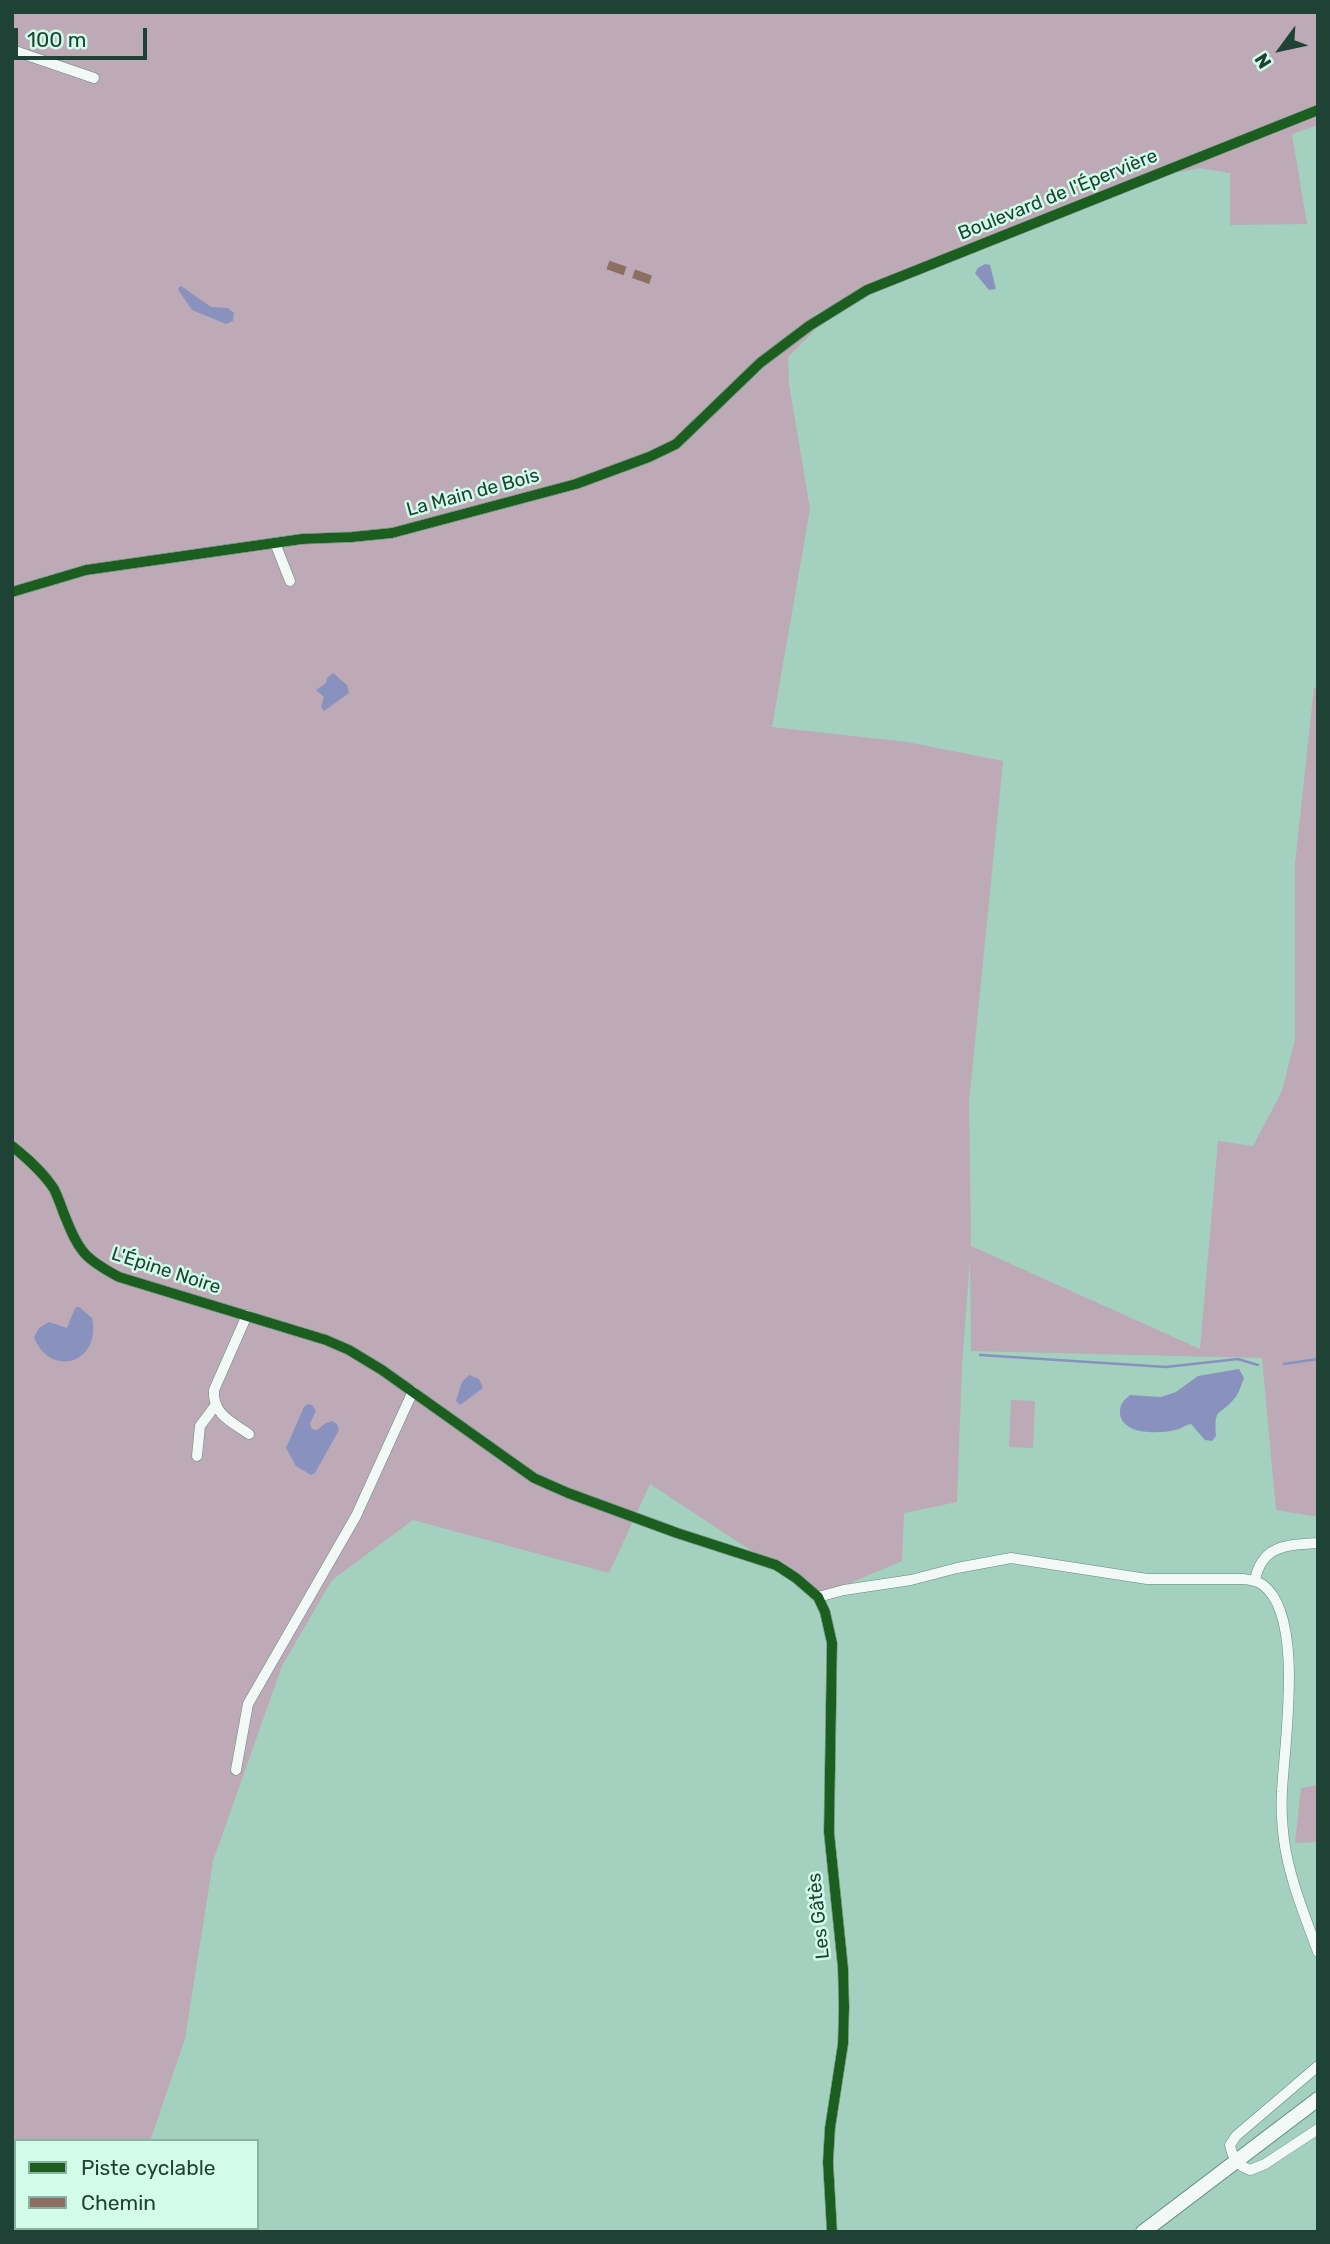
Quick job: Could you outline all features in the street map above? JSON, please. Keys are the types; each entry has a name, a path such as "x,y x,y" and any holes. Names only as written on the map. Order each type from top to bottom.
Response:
{"main road":[{"path":"1143,2232 1318,2099"}],"street":[{"path":"12,50 94,78"},
{"name":"Boulevard de l'Épervière","path":"817,321 867,290 1318,110"},
{"name":"La Main de Bois","path":"12,592 86,570 275,543 392,533 576,484 676,444 760,363 817,321"},
{"path":"275,543 290,581"},
{"name":"L'Épine Noire","path":"12,1146 40,1171 55,1191 72,1238 82,1253 98,1266 119,1277 326,1340 349,1350 413,1391 534,1478 677,1533 776,1565 818,1597"},
{"path":"247,1315 214,1390 215,1406 223,1417 249,1434"},
{"path":"236,1770 248,1704 356,1516 413,1391"},
{"path":"197,1456 200,1426 215,1406"},
{"path":"1255,1580 1258,1565 1264,1556 1283,1547 1318,1543"},
{"path":"818,1597 1011,1558 1147,1579 1255,1580 1271,1594 1279,1610 1286,1643 1289,1707 1282,1792 1284,1841 1297,1893 1318,1952"},
{"name":"Les Gâtès","path":"818,1597 825,1612 832,1643 829,1832 844,2007 843,2044 830,2128 828,2162 832,2232"},
{"path":"1318,2066 1236,2136 1230,2145 1236,2161 1250,2170 1265,2164 1318,2129"}],"shaded area":[{"path":"12,12 1318,12 1318,125 1292,134 1307,224 1230,225 1230,173 1199,168 1177,171 815,314 814,331 788,357 789,384 810,509 772,727 907,742 1003,761 969,1102 971,1246 1200,1349 1218,1141 1253,1146 1282,1091 1295,1039 1295,864 1314,687 1318,688 1318,1517 1276,1510 1262,1358 971,1351 970,1259 962,1365 957,1502 904,1513 902,1561 820,1596 650,1484 609,1573 413,1520 332,1580 282,1666 213,1861 185,2039 151,2139 14,2139 14,2230 136,2232 12,2232"},
{"path":"1011,1400 1035,1401 1033,1448 1009,1447"},
{"path":"1318,1785 1318,1842 1295,1843 1301,1788"}],"water":[{"path":"985,264 990,265 996,289 989,290 975,273"},
{"path":"181,286 211,307 228,308 234,313 233,321 226,324 192,310 179,291"},
{"path":"333,673 347,685 349,693 324,711 321,707 324,697 316,690 326,683"},
{"path":"79,1307 92,1318 93,1333 89,1346 82,1355 73,1360 51,1358 41,1350 34,1337 39,1328 49,1322 67,1328 75,1308"},
{"path":"1239,1369 1244,1378 1239,1392 1217,1416 1216,1436 1212,1441 1205,1440 1191,1424 1175,1430 1143,1431 1128,1426 1120,1414 1120,1408 1130,1395 1161,1397 1176,1392 1198,1376"},
{"path":"469,1375 479,1379 483,1388 460,1405 456,1401 462,1382"},
{"path":"308,1404 316,1411 310,1423 312,1429 317,1430 332,1421 337,1424 339,1430 315,1473 311,1475 296,1466 286,1448 304,1407"}],"waterway":[{"path":"980,1355 1166,1367 1238,1359 1258,1365"},
{"path":"1284,1364 1318,1359"}],"marked path":[{"path":"608,265 657,282"}],"cycle path":[{"path":"12,592 86,570 302,539 392,533 576,484 676,444 760,363 809,326 867,290 1318,110"},
{"path":"12,1146 50,1183 69,1227 84,1252 119,1277 326,1340 349,1350 382,1370 534,1478 677,1533 776,1565 818,1597 825,1612 832,1643 829,1832 843,1968 844,2007 843,2044 830,2128 828,2162 832,2232"}]}
